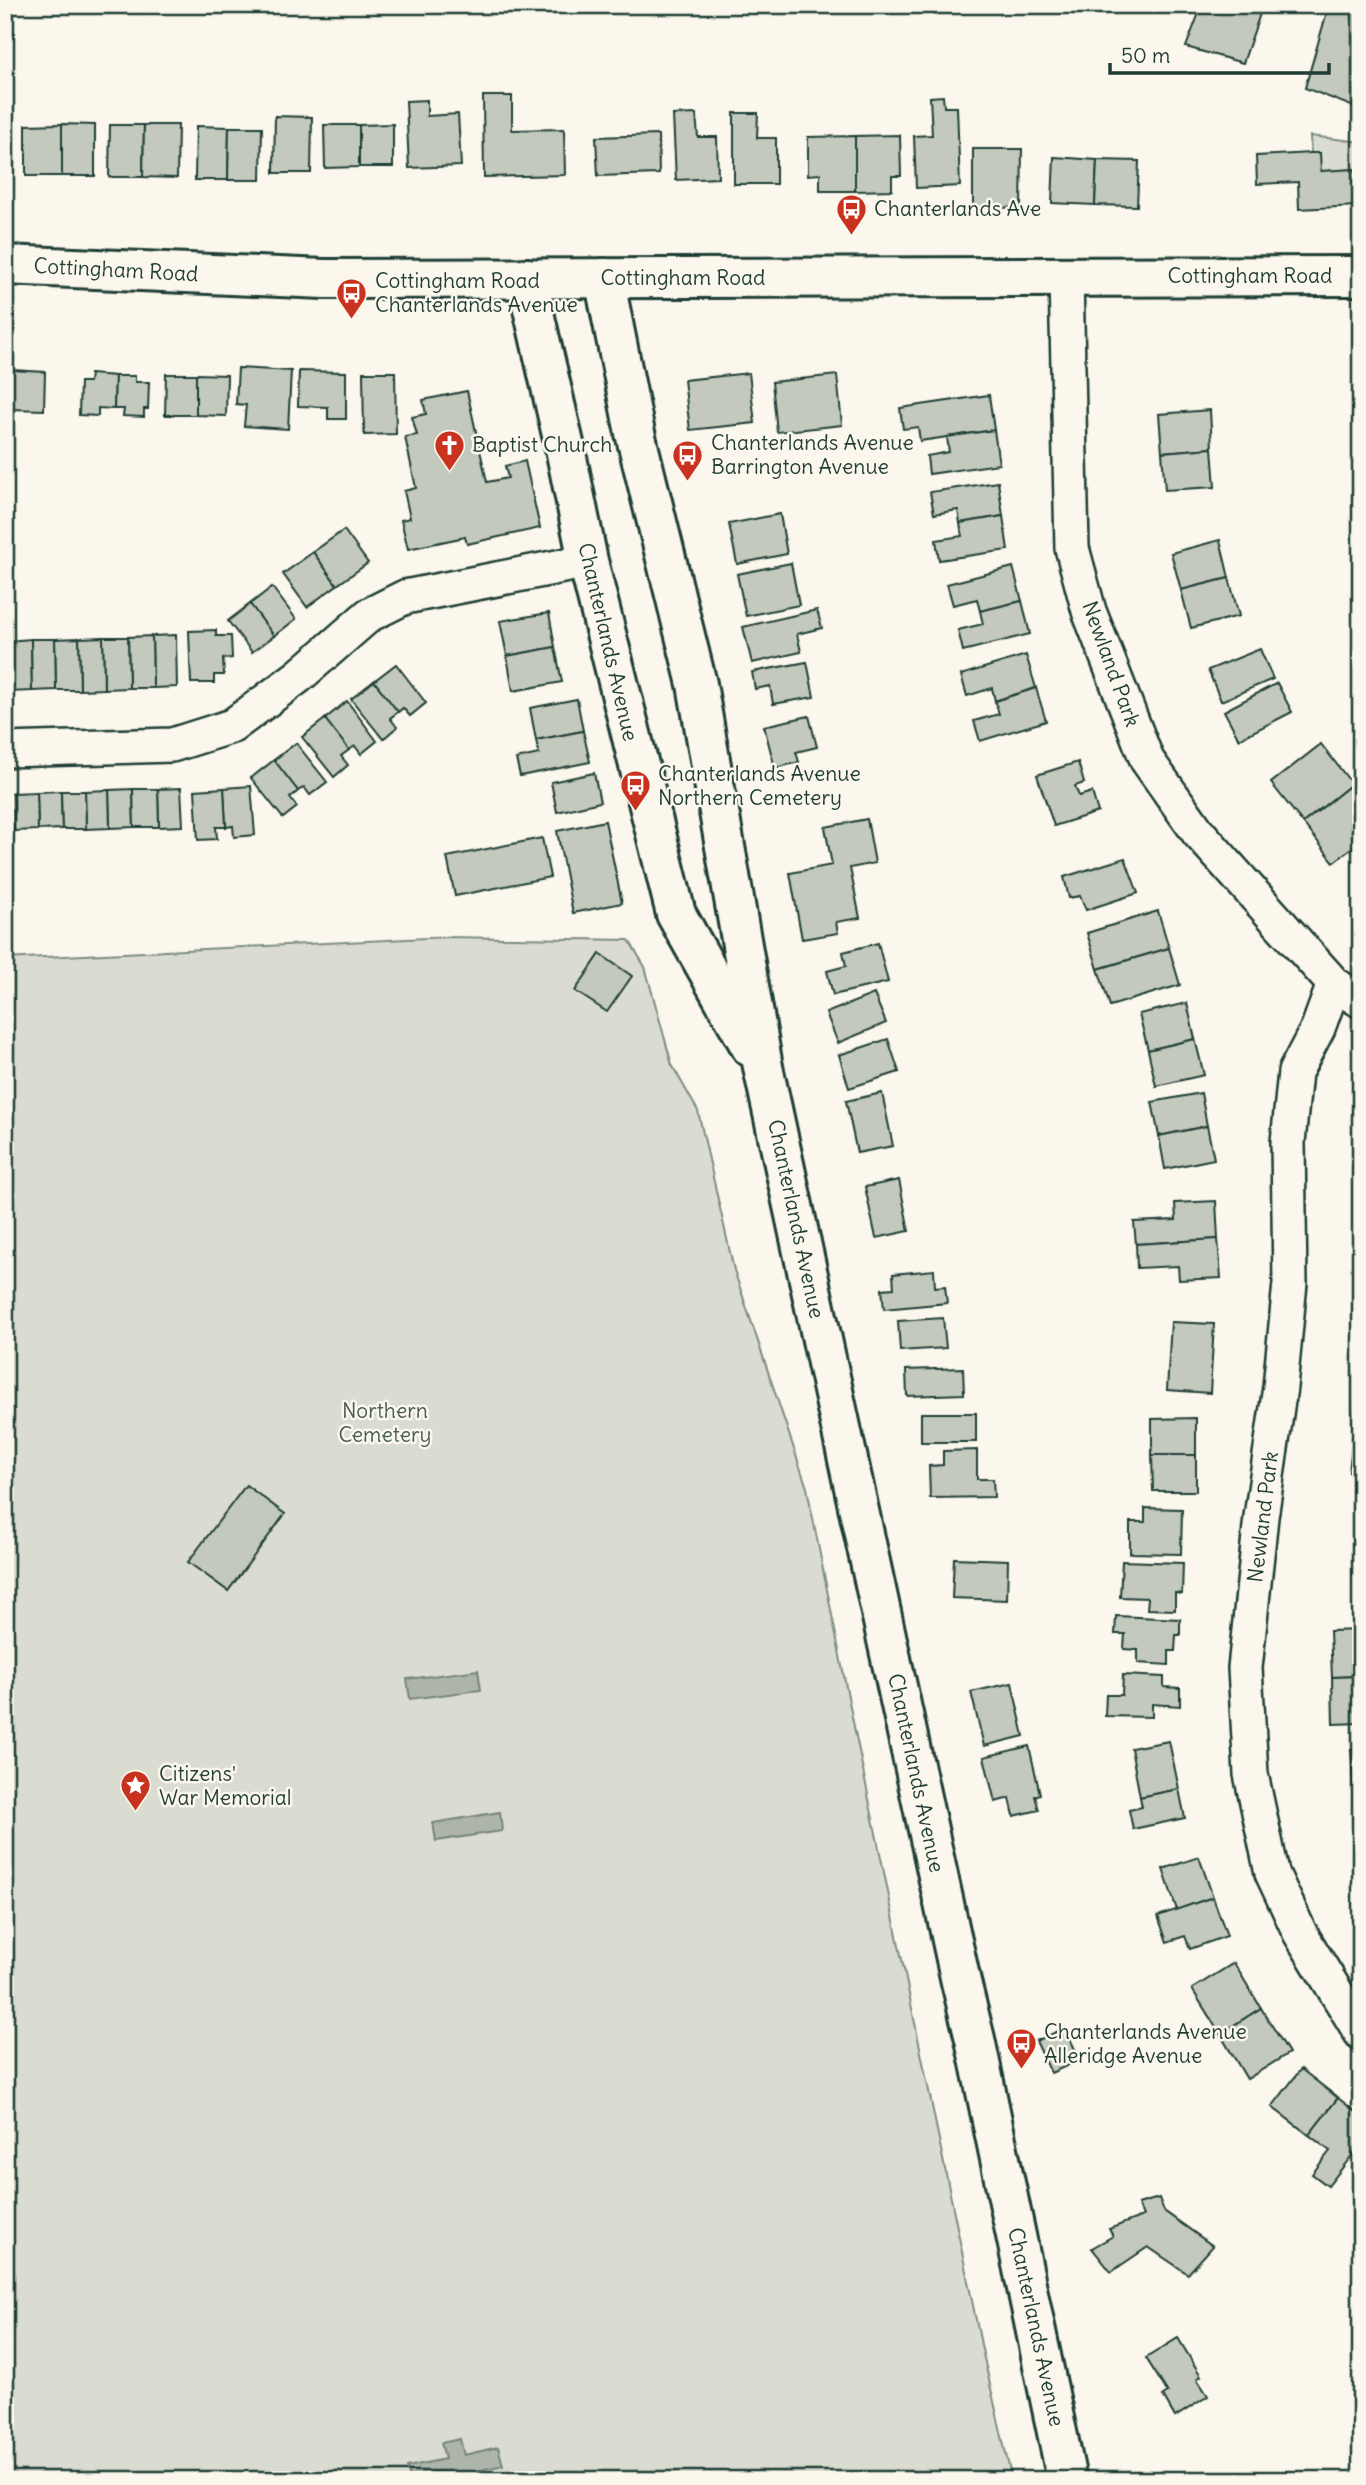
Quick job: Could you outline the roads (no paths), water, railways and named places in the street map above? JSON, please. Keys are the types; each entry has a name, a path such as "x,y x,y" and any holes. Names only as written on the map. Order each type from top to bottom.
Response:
{"street":[{"name":"Cottingham Road","path":"5,265 324,279 1361,276"},
{"name":"Newland Park","path":"1066,277 1072,548 1089,611 1147,760 1198,832 1347,992 1318,1028 1295,1072 1288,1142 1290,1283 1280,1387 1261,1517 1245,1668 1251,1774 1272,1873 1300,1933 1361,2033"},
{"name":"Chanterlands Avenue","path":"526,278 588,561 676,914 763,1067"},
{"name":"Chanterlands Avenue","path":"604,278 635,433 697,684 763,1067 975,2039 1067,2480"},
{"path":"5,750 173,744 232,726 299,676 369,615 405,597 588,561"}],"place":[{"name":"Chanterlands Ave","path":"851,236"},
{"name":"Cottingham Road Chanterlands Avenue","path":"352,320"},
{"name":"Baptist Church","path":"449,472"},
{"name":"Chanterlands Avenue Barrington Avenue","path":"688,482"},
{"name":"Chanterlands Avenue Northern Cemetery","path":"635,813"},
{"name":"Citizens' War Memorial","path":"136,1813"},
{"name":"Chanterlands Avenue Alleridge Avenue","path":"1021,2071"}],"park label":[{"name":"Northern Cemetery","path":"385,1423"}]}
